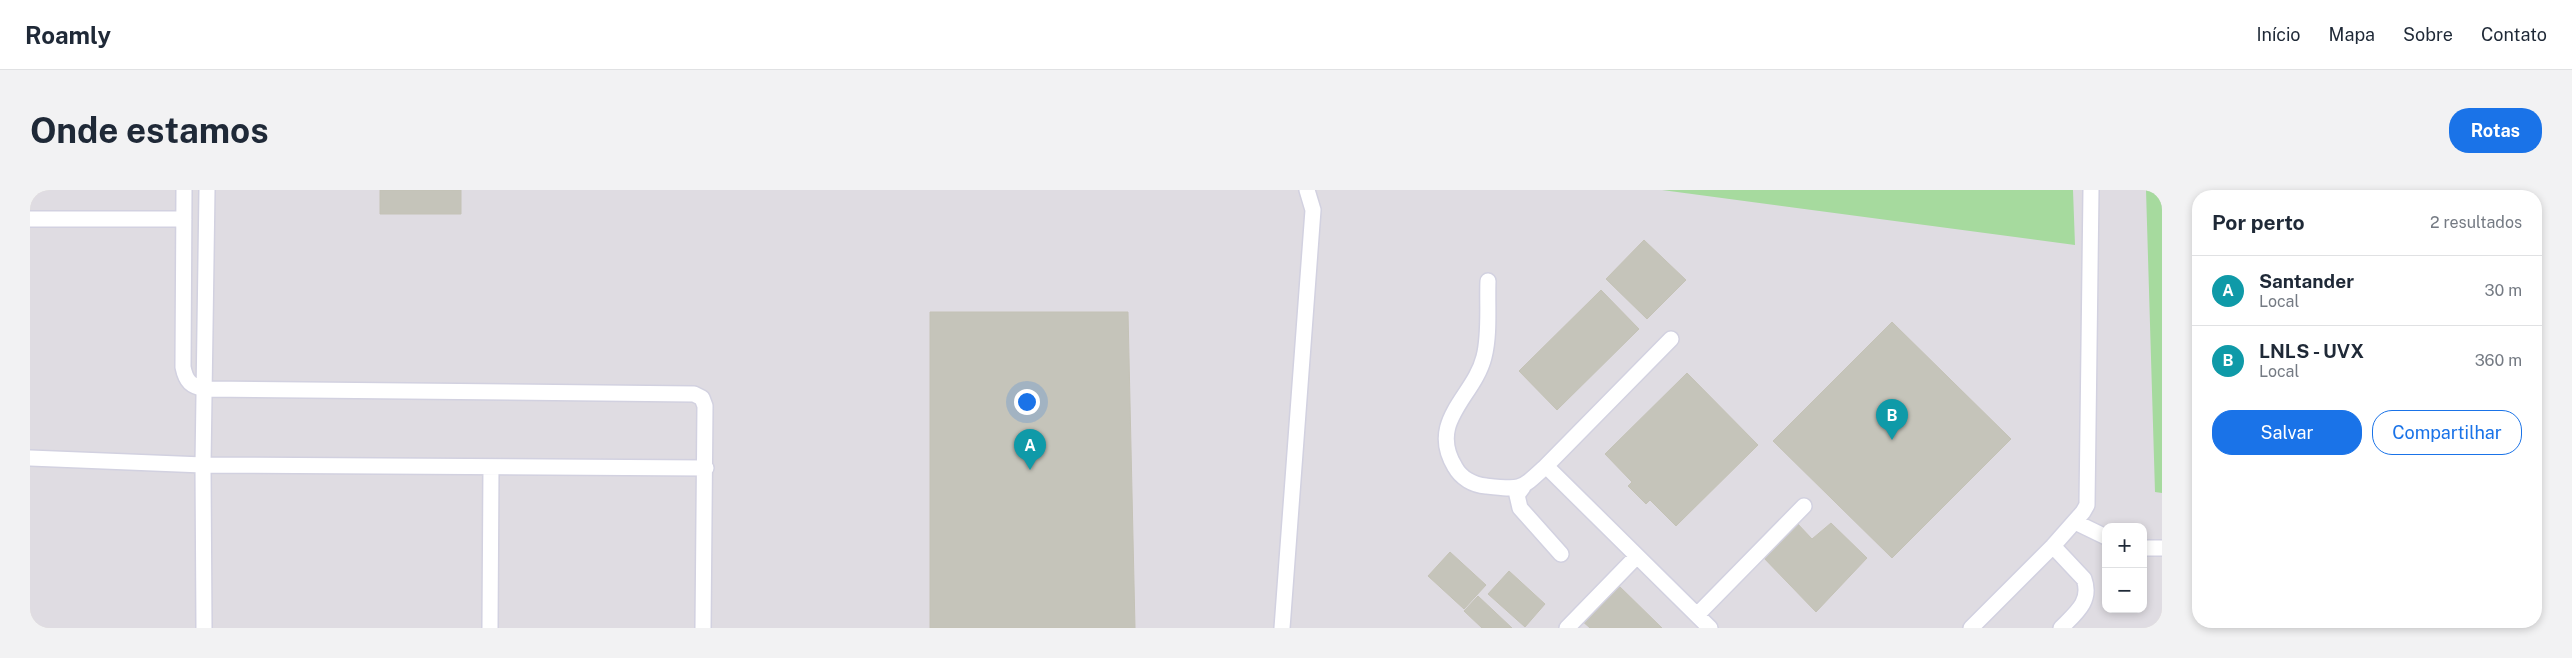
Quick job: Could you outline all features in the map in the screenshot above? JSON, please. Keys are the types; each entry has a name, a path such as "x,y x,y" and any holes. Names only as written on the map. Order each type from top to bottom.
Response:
{"lane":[{"path":"184,190 183,367 185,379 193,386 205,389 694,394 702,398 705,406 706,468 703,628"},
{"path":"204,628 203,465 207,190"},
{"path":"1282,628 1313,210 1307,190"},
{"path":"1971,628 2053,546 2075,522 2087,505 2091,190"},
{"path":"30,219 184,219"},
{"path":"1488,281 1485,354 1481,368 1456,407 1445,432 1449,457 1460,475 1478,486 1522,487"},
{"path":"1561,554 1520,508 1517,495 1522,487 1546,466 1671,339"},
{"path":"30,458 203,465 706,468"},
{"path":"1546,466 1710,628"},
{"path":"490,628 491,467"},
{"path":"1697,615 1804,506"},
{"path":"2075,522 2102,535"},
{"path":"2053,546 2084,579 2086,584 2085,601 2062,628"},
{"path":"2147,548 2162,548"},
{"path":"1566,628 1637,556"}],"shaded area":[{"path":"30,190 2162,190 2162,628 30,628"}],"green space":[{"path":"1662,190 2073,190 2075,245"},
{"path":"2146,190 2162,190 2162,493 2155,492"}],"building":[{"path":"380,190 461,190 461,214 380,214"},
{"path":"1644,240 1686,280 1647,319 1606,279"},
{"path":"1601,290 1639,329 1557,410 1519,371"},
{"path":"930,312 1128,312 1135,628 930,628"},
{"path":"1892,322 2011,439 1892,558 1773,441"},
{"path":"1687,373 1758,445 1676,526 1650,500 1646,504 1628,486 1632,482 1605,454"},
{"path":"1796,522 1812,539 1831,523 1867,558 1816,612 1761,555"},
{"path":"1450,552 1486,585 1464,609 1428,576"},
{"path":"1509,571 1545,604 1525,627 1488,594"},
{"path":"1616,583 1662,628 1590,628 1580,619"},
{"path":"1478,596 1512,628 1482,628 1464,611"}],"place":[{"name":"LNLS - UVX","path":"1892,440"},
{"name":"Santander","path":"1030,470"}]}
